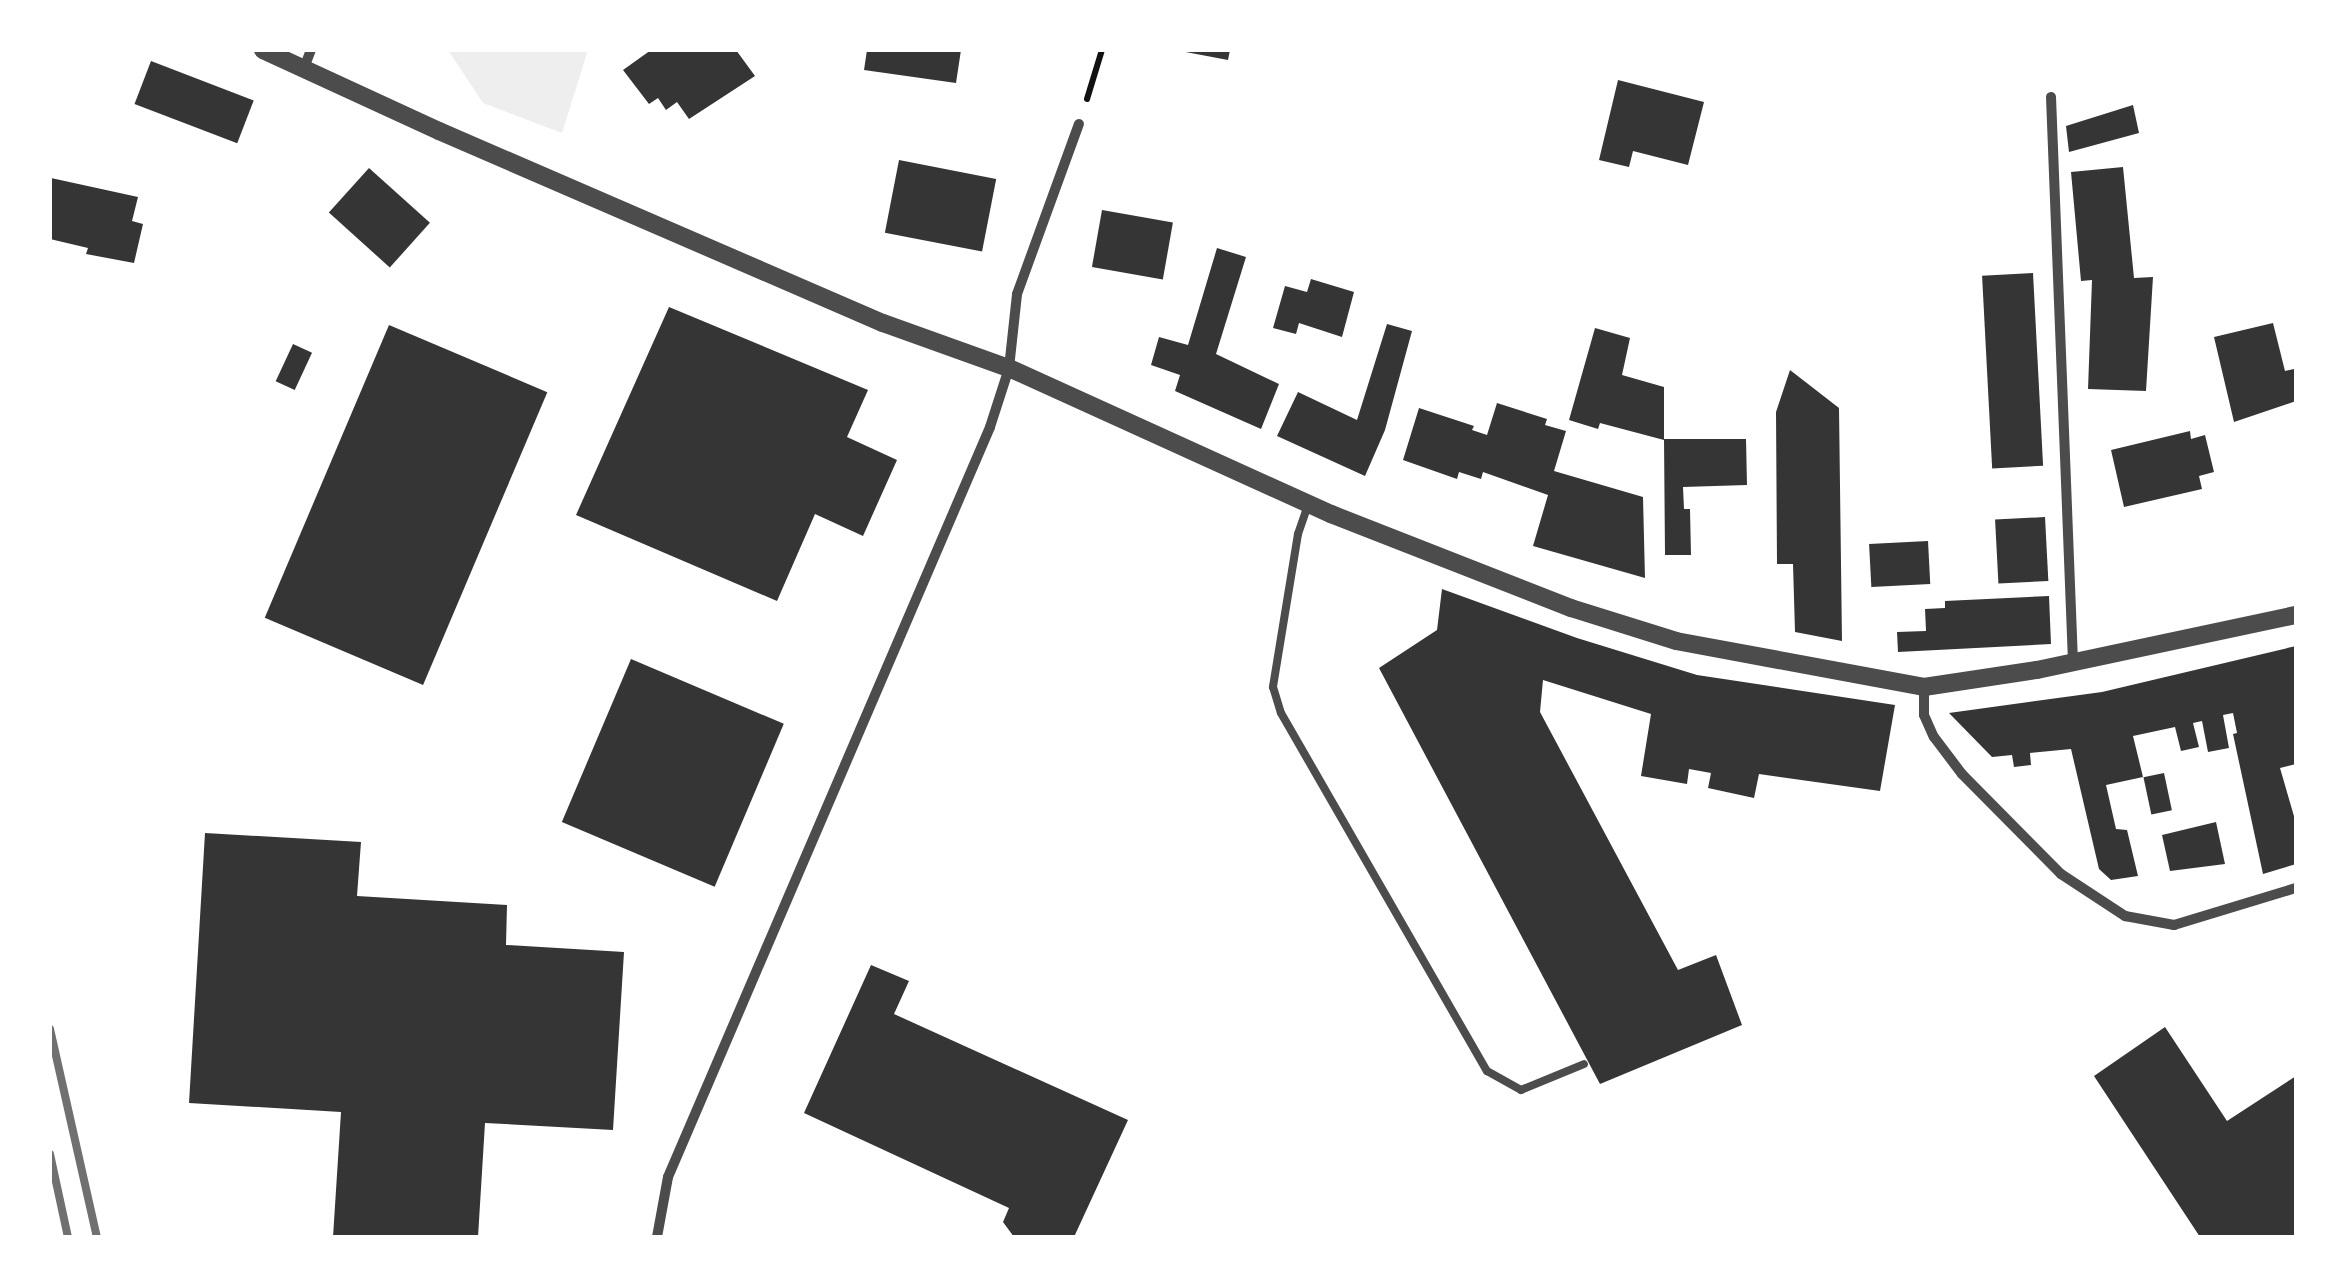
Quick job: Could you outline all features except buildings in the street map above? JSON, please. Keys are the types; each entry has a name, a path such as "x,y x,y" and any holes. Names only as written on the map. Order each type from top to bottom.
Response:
{"street":[{"path":"263,50 883,324 1009,368 1308,505 1571,608 1676,641 1924,687 2074,662 2296,615"},
{"path":"304,68 312,50"},
{"path":"2051,97 2074,662"},
{"path":"657,1237 668,1177 990,427 1009,368 1018,294 1080,124"},
{"path":"1924,687 1924,715 1934,737 1962,774 2061,874 2126,916 2174,925 2296,888"}],"lane":[{"path":"1308,505 1298,534 1273,687 1281,713 1488,1071 1521,1090 1584,1064"}],"path":[{"path":"1080,124 1102,50"}],"shaded area":[{"path":"448,50 588,50 562,133 483,103"}],"railway":[{"path":"50,1029 97,1237"},
{"path":"50,1154 68,1237"}]}
